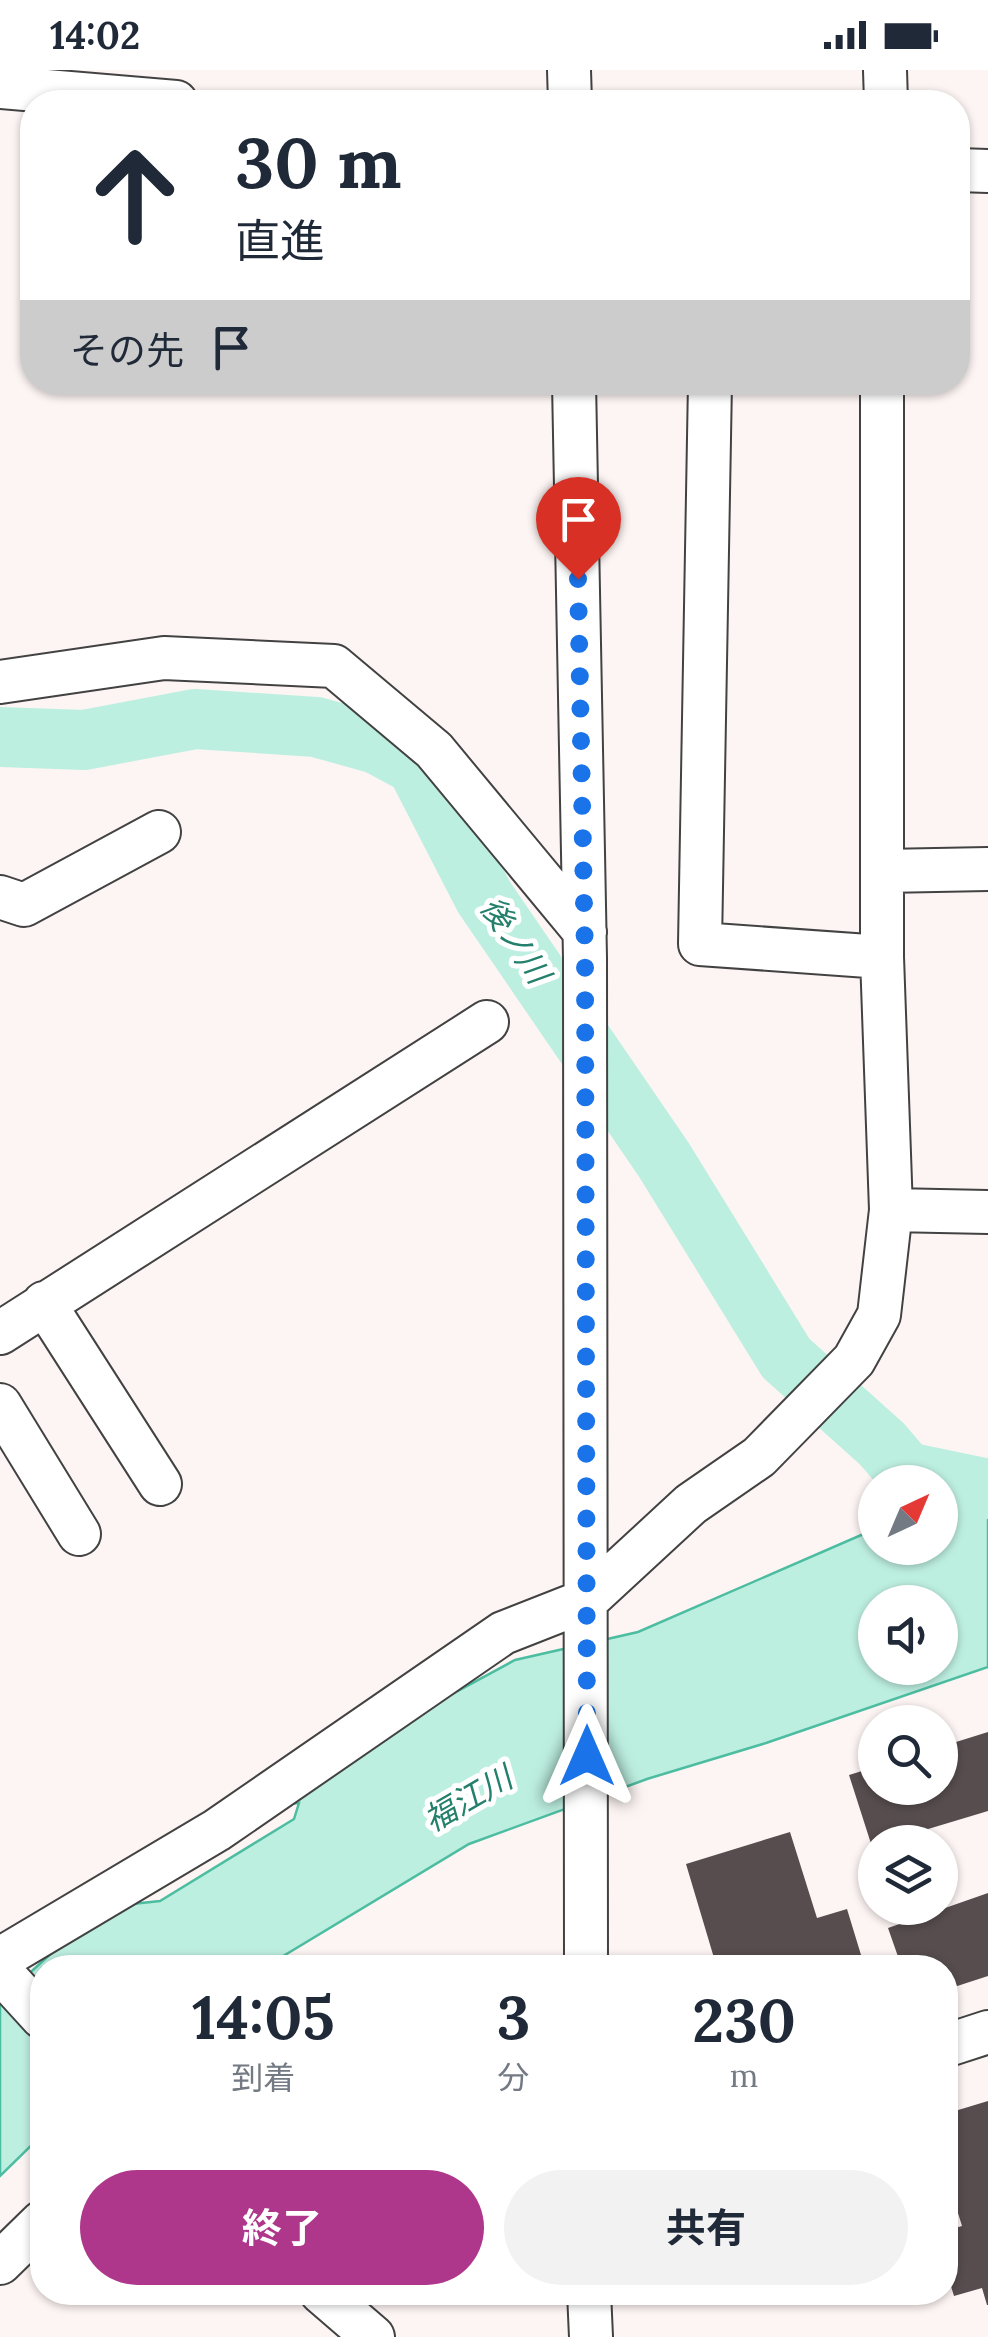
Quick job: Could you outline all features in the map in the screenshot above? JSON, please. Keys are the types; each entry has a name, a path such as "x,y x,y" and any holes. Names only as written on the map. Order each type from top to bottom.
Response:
{"street":[{"path":"0,87 64,81 112,90"},
{"path":"574,395 585,932 586,1955"},
{"path":"710,395 700,944 882,957"},
{"path":"0,1959 216,1830 503,1633 587,1600 691,1504 759,1457 854,1360 879,1315 891,1210 882,957 882,395"},
{"path":"0,682 164,658 334,666 434,750 585,932"},
{"path":"0,897 24,906 159,832"},
{"path":"884,871 988,869"},
{"path":"0,1333 487,1022"},
{"path":"891,1210 988,1212"},
{"path":"44,1303 160,1484"},
{"path":"0,1405 79,1534"},
{"path":"0,1972 30,2004"},
{"path":"958,2042 988,2032"},
{"path":"0,2262 30,2233"},
{"path":"336,2305 373,2337"},
{"path":"589,2305 590,2337"}],"water":[{"name":"福江川","path":"988,1490 988,1667 958,1677 958,1585 858,1585 858,1685 935,1685 877,1705 858,1705 858,1712 647,1779 469,1844 285,1955 49,1955 123,1905 160,1901 294,1819 299,1803 276,1805 356,1746 515,1660 638,1632 858,1536 858,1565 958,1565 958,1501"},
{"path":"30,1973 30,2147 0,2176 0,2000"}],"building":[{"path":"988,1732 988,1811 941,1825 865,1825 859,1805 958,1805 958,1741"},
{"path":"858,1772 858,1803 849,1775"},
{"path":"790,1832 817,1918 847,1909 861,1955 713,1955 686,1864"},
{"path":"988,1893 988,1976 958,1986 958,1955 897,1955 888,1928 958,1925 958,1904"},
{"path":"988,2101 988,2305 982,2288 958,2295 958,2227 962,2226 958,2213 958,2110"}],"waterway":[{"name":"後ノ川","path":"0,737 84,740 195,719 316,727 377,744 416,765 484,897 664,1160 786,1358 882,1444 906,1472 988,1489"}],"route":[{"path":"578,579 585,958 587,1756"}]}
